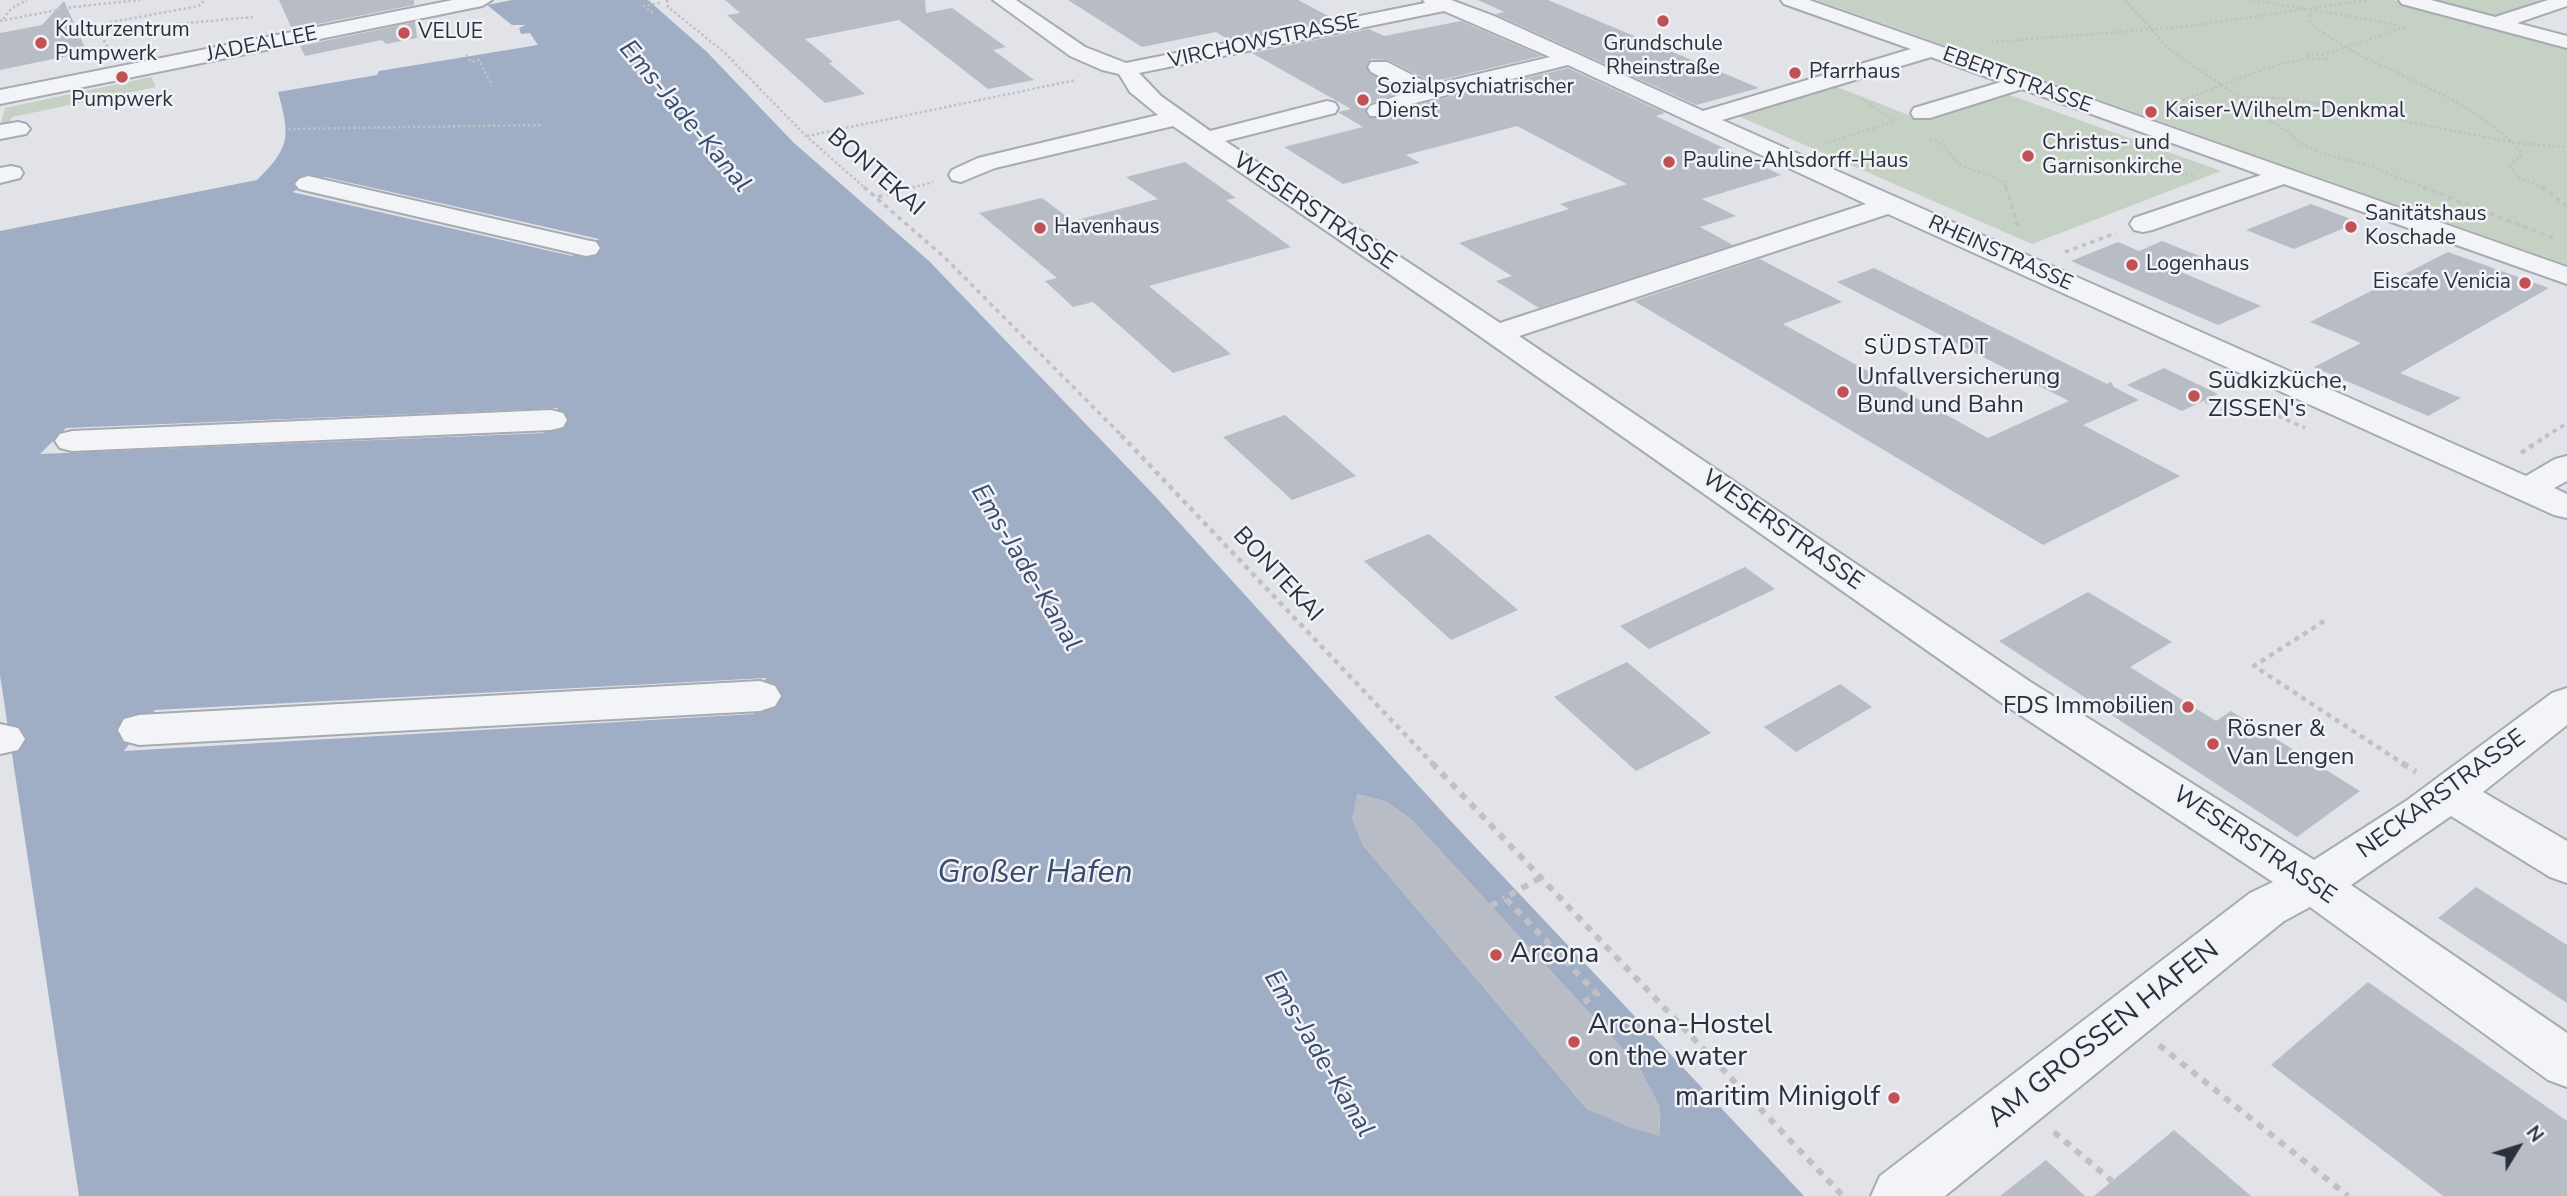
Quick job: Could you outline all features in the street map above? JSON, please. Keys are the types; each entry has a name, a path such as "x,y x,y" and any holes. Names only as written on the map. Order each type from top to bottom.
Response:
{"street":[{"name":"JADEALLEE","path":"0,97 179,70 482,0"},
{"path":"1003,0 1088,58 1111,68 1126,69"},
{"name":"EBERTSTRASSE","path":"1791,0 1926,52 2567,276"},
{"path":"2409,0 2567,42"},
{"path":"2496,23 2567,0"},
{"name":"VIRCHOWSTRASSE","path":"1126,69 1438,2"},
{"name":"RHEINSTRASSE","path":"1438,2 1488,20 1889,205 2567,507"},
{"path":"1703,118 1926,52"},
{"path":"1378,111 1403,99 1428,92 1569,59"},
{"path":"1379,67 1428,92"},
{"name":"WESERSTRASSE","path":"1126,69 1138,88 1176,118 1496,334 2014,691 2315,885 2567,1063"},
{"path":"1922,113 2020,83"},
{"path":"1214,144 1329,115"},
{"path":"961,175 987,163 1176,118"},
{"path":"2143,224 2283,176"},
{"path":"308,184 586,248"},
{"path":"1496,334 1889,205"},
{"path":"72,441 551,421"},
{"path":"2529,489 2567,466"},
{"path":"139,730 760,696"},
{"name":"NECKARSTRASSE","path":"2315,885 2449,793 2567,703"},
{"path":"2449,793 2567,864"},
{"name":"AM GROSSEN HAFEN","path":"1900,1196 2267,907 2315,885"}],"path":[{"path":"1,21 12,8 27,0"},
{"path":"1,21 73,7 140,0"},
{"path":"113,55 95,25 194,7 202,4 203,0"},
{"name":"BONTEKAI","path":"667,0 668,7 725,53 806,136 944,257 1124,438 1843,1196"},
{"path":"2125,0 2170,50 2263,117 2288,131 2302,145 2323,154 2364,164 2556,239"},
{"path":"1987,43 2151,29 2312,10 2370,0"},
{"path":"653,13 644,6 660,3"},
{"path":"2312,10 2309,22 2326,36 2436,90 2481,117 2515,144 2522,154 2510,166 2519,177 2550,191 2567,206"},
{"path":"2137,125 2165,114 2166,107 2269,67 2309,58 2327,59 2322,55 2407,26"},
{"path":"466,55 471,62 480,60 492,86"},
{"path":"806,136 1083,79"},
{"path":"1822,83 1870,102 1902,127"},
{"path":"2236,96 2291,99 2515,144 2567,147"},
{"path":"1819,145 1922,113"},
{"path":"288,129 541,125"},
{"path":"1922,135 1942,144 1959,164 2004,182 2021,234"},
{"path":"2106,169 2203,176"},
{"path":"877,197 961,175"},
{"path":"2060,253 2143,224"},
{"path":"2205,401 2228,412 2247,402 2305,428"},
{"path":"2519,454 2567,423"},
{"path":"2324,621 2254,666 2449,793"},
{"path":"1492,906 1541,878"},
{"path":"1505,898 1597,995 1581,1004"},
{"path":"2125,1018 2348,1196"},
{"path":"2019,1102 2112,1181"}],"green space":[{"path":"1816,0 2393,0 2567,45 2567,265"},
{"path":"2437,0 2552,0 2501,17"},
{"path":"151,77 156,87 12,117 8,126 0,127 5,108"},
{"path":"1837,87 1919,119 2004,93 2221,171 2032,244 1736,115"}],"water":[{"name":"Großer Hafen","path":"512,0 648,0 707,52 793,142 929,261 1154,495 1447,817 1804,1196 79,1196 0,675 0,231 257,180 276,159 285,140 285,120 278,92 377,75 379,71 538,45 530,33 521,34 519,28 526,25 512,25 487,5","holes":["325,177 599,239 572,256 292,192","558,408 544,433 40,454 66,428","766,678 754,714 124,751 155,710","1357,794 1387,802 1412,820 1639,1067 1659,1106 1660,1127 1652,1133 1587,1109 1362,844"]}],"building":[{"path":"279,0 414,0 414,5 292,29"},
{"path":"725,0 925,0 926,13 952,8 1006,47 993,50 1034,80 988,89 899,20 805,39 865,94 825,103 727,15 740,13"},
{"path":"1068,0 1298,0 1334,19 1229,40 1216,32 1142,47"},
{"path":"1478,0 1548,0 1759,88 1696,105 1495,14 1504,12"},
{"name":"Kulturzentrum Pumpwerk","path":"64,1 87,52 0,70 0,33 42,25"},
{"path":"1461,21 1542,56 1432,82 1388,60 1371,59 1366,66 1369,73 1403,91 1369,104 1365,110 1368,117 1387,118 1412,106 1568,68 1665,113 1656,116 1781,175 1702,199 1736,216 1700,227 1733,245 1539,308 1496,281 1512,276 1459,243 1569,209 1560,204 1627,184 1517,126 1406,155 1420,163 1343,184 1284,147 1363,127 1338,112 1351,109 1252,53 1369,29 1384,36"},
{"path":"415,22 417,38 386,44 382,40 305,56 300,46"},
{"path":"1185,162 1236,198 1226,200 1291,247 1149,286 1231,354 1173,373 1093,302 1073,307 1045,281 1057,278 979,213 1042,198 1073,221 1158,199 1126,177"},
{"path":"2311,204 2359,222 2294,249 2246,230"},
{"path":"2162,241 2202,257 2174,269 2261,306 2218,325 2071,261 2118,242 2139,251"},
{"path":"2448,252 2549,288 2400,373 2461,398 2428,416 2314,367 2361,343 2310,322"},
{"path":"1760,259 1842,302 1783,324 1988,438 2069,401 1837,282 1874,268 2107,384 2111,382 2114,387 2139,400 2083,425 2180,476 2043,545 1634,301"},
{"path":"2164,368 2218,394 2182,411 2127,385"},
{"path":"1285,415 1356,476 1292,500 1223,437"},
{"path":"1429,534 1518,610 1451,640 1364,561"},
{"path":"1745,567 1775,589 1649,649 1620,626"},
{"path":"2088,592 2172,642 2130,667 2216,721 2231,711 2360,791 2297,837 1999,641"},
{"path":"1627,662 1711,733 1636,771 1554,697"},
{"path":"1840,684 1872,707 1796,752 1764,727"},
{"name":"Arcona","path":"1357,794 1387,802 1412,820 1639,1067 1659,1106 1660,1136 1631,1128 1587,1109 1362,844 1352,819"},
{"path":"2476,887 2567,945 2567,1003 2438,918"},
{"path":"2368,982 2567,1121 2567,1196 2443,1196 2271,1065"},
{"path":"2174,1130 2251,1196 2094,1196"},
{"path":"2046,1160 2085,1196 2000,1196"}],"place":[{"name":"Grundschule Rheinstraße","path":"1663,21"},
{"name":"VELUE","path":"404,33"},
{"name":"Kulturzentrum Pumpwerk","path":"41,43"},
{"name":"Pfarrhaus","path":"1795,73"},
{"name":"Pumpwerk","path":"122,77"},
{"name":"Sozialpsychiatrischer Dienst","path":"1363,100"},
{"name":"Kaiser-Wilhelm-Denkmal","path":"2151,112"},
{"name":"Christus- und Garnisonkirche","path":"2028,156"},
{"name":"Pauline-Ahlsdorff-Haus","path":"1669,162"},
{"name":"Sanitätshaus Koschade","path":"2351,227"},
{"name":"Havenhaus","path":"1040,228"},
{"name":"Logenhaus","path":"2132,265"},
{"name":"Eiscafe Venicia","path":"2525,283"},
{"name":"Unfallversicherung Bund und Bahn","path":"1843,392"},
{"name":"Südkizküche, ZISSEN's","path":"2194,396"},
{"name":"FDS Immobilien","path":"2188,707"},
{"name":"Rösner & Van Lengen","path":"2213,744"},
{"name":"Arcona","path":"1496,955"},
{"name":"Arcona-Hostel on the water","path":"1574,1042"},
{"name":"maritim Minigolf","path":"1894,1098"}],"district":[{"name":"SÜDSTADT","path":"1927,349"}],"water label":[{"name":"Ems-Jade-Kanal","path":"684,117"},
{"name":"Ems-Jade-Kanal","path":"1025,568"},
{"name":"Ems-Jade-Kanal","path":"1318,1054"}]}
